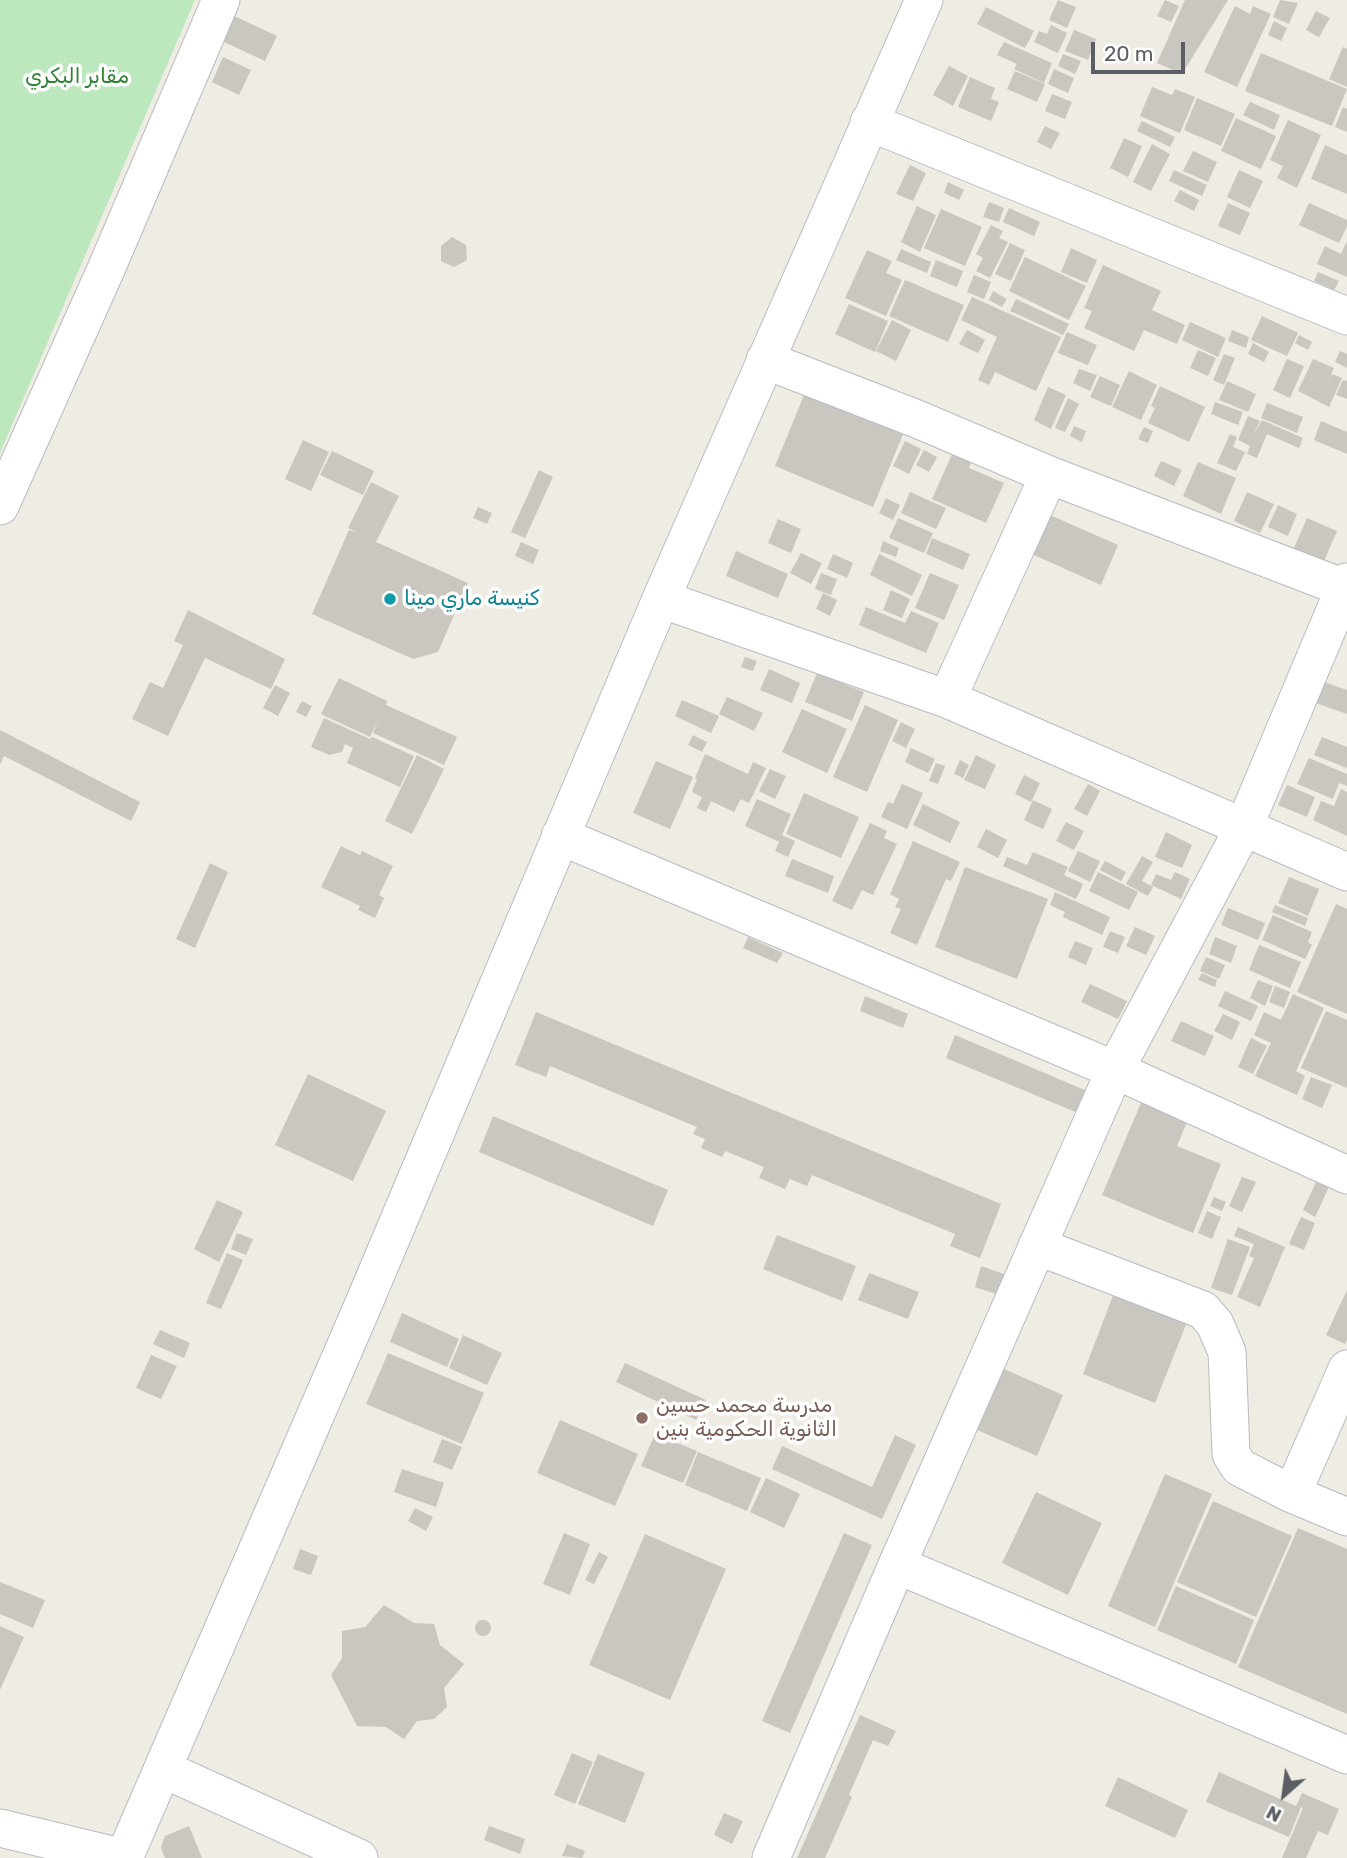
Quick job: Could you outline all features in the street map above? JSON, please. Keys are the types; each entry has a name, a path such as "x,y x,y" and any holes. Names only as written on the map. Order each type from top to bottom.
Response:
{"street":[{"path":"0,506 96,292 221,0"},
{"path":"0,1828 124,1858 356,1323 661,599 924,0"},
{"path":"869,122 1347,316"},
{"path":"765,360 917,419 1049,475 1346,586 1244,827 1115,1070 771,1858"},
{"path":"947,699 1049,475"},
{"path":"661,599 947,699 1347,872"},
{"path":"560,836 1115,1070 1347,1175"},
{"path":"1037,1246 1203,1310 1215,1324 1227,1352 1231,1454 1239,1467 1292,1494 1347,1517"},
{"path":"1292,1494 1347,1369"},
{"path":"897,1565 1347,1755"},
{"path":"163,1769 359,1858"}],"green space":[{"name":"مقابر البكري","path":"0,0 195,0 0,453"}],"building":[{"path":"1058,0 1076,7 1067,28 1049,20"},
{"path":"1165,0 1179,6 1171,22 1157,16"},
{"path":"1185,0 1228,0 1182,74 1157,63"},
{"path":"1280,0 1298,3 1289,24 1273,17"},
{"path":"1235,6 1250,14 1253,6 1271,14 1237,87 1204,72"},
{"path":"986,7 1034,31 1025,48 977,24"},
{"path":"1316,11 1330,18 1319,37 1306,30"},
{"path":"234,16 277,36 265,61 222,41"},
{"path":"1274,21 1287,28 1281,41 1268,35"},
{"path":"1051,25 1067,33 1058,53 1034,42 1039,31 1047,34"},
{"path":"1074,30 1096,39 1088,60 1065,51"},
{"path":"1004,42 1052,63 1044,83 1014,69 1017,64 997,55"},
{"path":"1343,47 1347,49 1347,87 1329,79"},
{"path":"1261,53 1347,89 1332,126 1245,91"},
{"path":"1063,54 1081,61 1075,74 1058,66"},
{"path":"223,57 251,70 239,95 212,82"},
{"path":"949,66 968,76 953,106 933,95"},
{"path":"1054,69 1074,78 1068,93 1048,84"},
{"path":"1015,71 1045,84 1037,102 1007,89"},
{"path":"970,77 995,88 991,99 999,102 991,121 958,107"},
{"path":"1152,87 1172,95 1175,89 1195,97 1180,133 1140,116"},
{"path":"1052,94 1072,102 1065,119 1045,111"},
{"path":"1197,98 1235,114 1221,146 1184,130"},
{"path":"1250,102 1280,115 1274,130 1243,115"},
{"path":"1343,107 1347,109 1347,132 1335,127"},
{"path":"1236,118 1276,136 1261,169 1221,151"},
{"path":"1288,120 1321,135 1297,188 1277,178 1283,166 1270,160"},
{"path":"1142,121 1175,137 1170,147 1137,131"},
{"path":"1045,126 1060,133 1051,149 1037,142"},
{"path":"1124,138 1142,146 1128,177 1110,168"},
{"path":"1152,144 1170,154 1151,191 1133,182"},
{"path":"1325,145 1347,155 1347,194 1311,179"},
{"path":"1193,151 1217,162 1208,182 1183,171"},
{"path":"910,165 926,173 913,201 896,194"},
{"path":"1174,170 1207,185 1202,196 1169,181"},
{"path":"1239,170 1263,181 1250,208 1227,197"},
{"path":"948,182 964,190 959,200 944,193"},
{"path":"1180,190 1199,200 1194,211 1174,201"},
{"path":"989,202 1004,208 999,222 983,217"},
{"path":"1228,203 1250,213 1240,235 1218,226"},
{"path":"1309,203 1347,220 1339,243 1299,225"},
{"path":"917,206 936,215 920,252 901,242"},
{"path":"1009,208 1040,222 1034,236 1003,222"},
{"path":"941,209 982,227 965,266 924,248"},
{"path":"991,225 1003,231 999,238 1008,242 990,278 976,271 983,258 976,254"},
{"path":"452,237 466,245 467,260 454,267 441,261 441,246"},
{"path":"1347,241 1347,277 1317,264 1325,246 1341,254"},
{"path":"1010,243 1025,250 1011,281 995,274"},
{"path":"1071,248 1097,260 1087,283 1061,272"},
{"path":"901,249 931,262 927,273 896,260"},
{"path":"867,250 892,261 886,273 902,280 886,316 845,298"},
{"path":"1025,257 1086,286 1069,320 1009,291"},
{"path":"936,260 963,271 957,287 930,276"},
{"path":"1103,265 1161,291 1152,310 1185,325 1177,344 1144,330 1134,351 1084,328 1092,311 1084,308"},
{"path":"1318,272 1339,281 1334,290 1314,281"},
{"path":"974,275 991,282 984,299 967,292"},
{"path":"905,280 964,305 948,342 889,316"},
{"path":"993,291 1007,299 1002,307 989,300"},
{"path":"972,297 1061,337 1036,391 995,372 989,385 978,380 997,337 961,320"},
{"path":"1016,299 1069,324 1063,335 1010,311"},
{"path":"849,304 888,321 875,352 835,334"},
{"path":"1262,316 1298,333 1287,356 1251,340"},
{"path":"892,320 911,330 896,361 876,351"},
{"path":"1190,322 1226,338 1218,357 1182,340"},
{"path":"967,330 985,340 978,353 959,344"},
{"path":"1232,330 1249,337 1246,348 1228,341"},
{"path":"1067,332 1097,345 1088,365 1058,353"},
{"path":"1299,335 1312,342 1308,350 1295,343"},
{"path":"1253,343 1269,352 1264,362 1248,354"},
{"path":"1198,350 1216,358 1208,376 1190,368"},
{"path":"1340,351 1347,354 1347,368 1335,362"},
{"path":"1224,354 1235,358 1224,385 1213,380"},
{"path":"1287,359 1304,366 1290,398 1273,390"},
{"path":"1313,359 1334,368 1328,382 1332,374 1342,378 1329,407 1298,391"},
{"path":"1079,369 1097,375 1090,391 1073,383"},
{"path":"1129,371 1157,385 1141,420 1112,407"},
{"path":"1100,376 1120,385 1111,406 1090,397"},
{"path":"1343,380 1347,381 1347,399 1336,395"},
{"path":"1227,381 1256,394 1248,412 1219,400"},
{"path":"1160,386 1205,407 1189,442 1148,423 1155,408 1151,406"},
{"path":"1048,387 1066,395 1051,429 1034,420"},
{"path":"806,390 904,432 873,507 775,466"},
{"path":"1068,398 1079,404 1065,432 1055,428"},
{"path":"1215,402 1243,412 1238,425 1211,414"},
{"path":"1267,403 1303,417 1297,433 1261,418"},
{"path":"1248,416 1260,421 1253,436 1262,420 1303,438 1299,448 1267,434 1257,458 1247,454 1250,446 1238,440"},
{"path":"1321,421 1347,432 1347,454 1314,440"},
{"path":"1074,426 1086,431 1082,442 1070,436"},
{"path":"1144,427 1153,431 1148,443 1138,439"},
{"path":"1230,434 1237,437 1233,447 1245,452 1236,471 1217,463"},
{"path":"303,440 329,452 311,491 285,479"},
{"path":"905,441 921,449 909,474 893,466"},
{"path":"924,450 937,457 929,472 916,465"},
{"path":"332,451 374,471 363,495 320,475"},
{"path":"952,454 971,462 969,468 1004,483 986,523 932,499"},
{"path":"1161,461 1182,470 1174,486 1154,476"},
{"path":"1198,462 1236,478 1221,514 1183,496"},
{"path":"539,470 553,477 525,538 511,532"},
{"name":"كنيسة ماري مينا","path":"371,482 399,496 376,542 468,583 438,652 413,659 312,614 349,530 358,533 348,528"},
{"path":"910,492 946,508 936,529 901,513"},
{"path":"1247,492 1274,504 1260,533 1234,521"},
{"path":"886,498 900,505 893,520 879,513"},
{"path":"1278,505 1297,514 1288,536 1268,527"},
{"path":"478,507 492,513 487,524 473,518"},
{"path":"1043,512 1118,545 1101,585 1025,551"},
{"path":"898,518 933,533 924,553 889,538"},
{"path":"1307,518 1337,531 1324,561 1294,548"},
{"path":"778,519 801,529 791,553 768,543"},
{"path":"932,538 970,554 963,570 926,554"},
{"path":"883,541 899,548 896,557 880,551"},
{"path":"521,542 539,550 533,564 515,556"},
{"path":"736,551 788,574 778,598 726,576"},
{"path":"801,553 822,563 811,584 790,573"},
{"path":"833,554 853,563 847,578 827,569"},
{"path":"879,554 922,575 912,596 870,575"},
{"path":"821,573 837,579 831,595 815,589"},
{"path":"930,573 959,585 944,620 915,608"},
{"path":"891,590 910,599 902,618 883,610"},
{"path":"823,593 837,600 830,616 816,609"},
{"path":"866,607 905,623 911,611 939,623 926,653 859,625"},
{"path":"188,610 285,659 271,689 205,658 168,736 132,719 150,682 163,688 183,645 174,641"},
{"path":"745,657 757,661 753,671 741,667"},
{"path":"769,669 800,683 792,703 760,690"},
{"path":"817,673 864,692 852,721 805,702"},
{"path":"339,678 387,701 386,705 457,737 444,765 373,733 378,720 370,737 321,714"},
{"path":"1324,682 1347,690 1347,714 1316,703"},
{"path":"275,685 290,693 278,716 263,708"},
{"path":"727,697 763,713 754,731 719,714"},
{"path":"682,700 719,716 711,733 675,716"},
{"path":"302,701 312,706 306,717 296,712"},
{"path":"865,705 898,720 867,792 833,777"},
{"path":"802,709 847,729 827,773 782,752"},
{"path":"324,718 414,756 400,787 347,763 353,748 345,744 342,752 329,755 311,747"},
{"path":"901,722 915,729 906,748 892,741"},
{"path":"0,730 140,802 131,821 4,756 0,765"},
{"path":"693,735 707,742 702,752 688,745"},
{"path":"1322,737 1347,747 1347,768 1314,755"},
{"path":"911,748 935,759 928,773 905,762"},
{"path":"705,754 748,774 753,762 766,768 749,803 741,799 734,812 711,801 706,812 697,808 702,797 692,792"},
{"path":"417,755 444,769 412,834 385,821"},
{"path":"976,755 996,765 985,789 964,780"},
{"path":"1309,758 1347,774 1347,786 1339,783 1333,799 1297,784"},
{"path":"960,760 969,765 963,778 954,774"},
{"path":"656,761 693,777 670,829 633,813"},
{"path":"936,763 945,766 938,784 929,781"},
{"path":"770,769 786,776 775,799 759,791"},
{"path":"1024,775 1040,783 1031,802 1015,794"},
{"path":"902,784 923,793 907,829 881,817 888,802 893,804"},
{"path":"1088,784 1100,791 1087,816 1074,809"},
{"path":"1287,785 1315,797 1307,817 1278,805"},
{"path":"1341,789 1347,792 1347,836 1313,820 1321,801 1334,806"},
{"path":"804,793 859,817 841,858 786,834"},
{"path":"757,799 791,814 782,835 795,841 788,857 775,851 779,842 745,826"},
{"path":"1033,800 1052,809 1043,829 1024,820"},
{"path":"923,804 960,822 950,843 913,825"},
{"path":"1066,822 1084,831 1074,850 1056,841"},
{"path":"870,823 887,831 884,838 897,844 873,895 862,890 852,910 832,901"},
{"path":"986,829 1007,840 998,858 977,847"},
{"path":"1166,832 1192,845 1182,868 1155,857"},
{"path":"913,841 960,862 951,881 946,879 917,945 890,933 901,909 895,907 899,899 890,894"},
{"path":"341,846 360,855 362,851 393,866 379,895 384,898 375,918 358,910 360,906 321,887"},
{"path":"1078,851 1100,861 1090,882 1068,871"},
{"path":"1033,852 1068,867 1064,875 1083,884 1076,899 1003,866 1007,857 1027,865"},
{"path":"1142,856 1153,862 1142,881 1153,887 1148,896 1126,884"},
{"path":"792,859 834,876 828,893 785,876"},
{"path":"1105,861 1126,872 1121,881 1100,870"},
{"path":"210,863 228,872 195,948 176,939"},
{"path":"965,867 1048,899 1017,979 935,947"},
{"path":"1098,872 1138,892 1129,910 1089,891"},
{"path":"1175,872 1190,879 1181,899 1151,885 1156,874 1171,880"},
{"path":"1289,877 1319,889 1308,916 1278,903"},
{"path":"1055,892 1110,917 1102,935 1063,917 1065,912 1050,905"},
{"path":"1336,904 1347,909 1347,1014 1297,992"},
{"path":"1275,905 1308,918 1305,926 1272,912"},
{"path":"1228,908 1265,923 1258,940 1221,925"},
{"path":"1273,915 1312,932 1308,942 1312,945 1305,959 1262,940"},
{"path":"1135,927 1155,936 1146,955 1126,946"},
{"path":"1110,931 1125,937 1118,953 1103,947"},
{"path":"748,937 783,953 777,963 743,948"},
{"path":"1215,937 1237,946 1231,963 1209,954"},
{"path":"1075,941 1093,948 1086,965 1068,957"},
{"path":"1259,945 1301,962 1290,988 1249,970"},
{"path":"1206,957 1225,965 1219,979 1200,971"},
{"path":"1202,973 1217,980 1215,987 1198,980"},
{"path":"1258,980 1273,986 1265,1006 1250,998"},
{"path":"1090,984 1127,1001 1118,1019 1081,1002"},
{"path":"1275,986 1290,992 1284,1008 1269,1002"},
{"path":"1225,991 1258,1006 1251,1021 1218,1006"},
{"path":"1293,994 1324,1008 1296,1071 1305,1076 1297,1095 1255,1076 1271,1043 1254,1035 1264,1012 1281,1020"},
{"path":"865,996 908,1014 903,1028 860,1011"},
{"path":"1326,1011 1347,1020 1347,1088 1301,1068"},
{"path":"536,1012 1001,1204 980,1258 950,1246 955,1234 812,1175 807,1186 790,1179 785,1189 759,1178 764,1167 725,1151 722,1157 701,1148 705,1139 693,1134 697,1127 550,1066 546,1077 515,1065"},
{"path":"1223,1014 1240,1022 1232,1040 1214,1031"},
{"path":"1181,1021 1214,1036 1205,1056 1171,1041"},
{"path":"955,1035 1087,1091 1078,1113 946,1058"},
{"path":"1251,1038 1267,1046 1253,1074 1238,1067"},
{"path":"308,1074 386,1111 353,1181 275,1145"},
{"path":"1311,1077 1332,1085 1322,1108 1302,1099"},
{"path":"1143,1098 1189,1117 1177,1146 1221,1164 1193,1233 1102,1195"},
{"path":"493,1116 668,1190 653,1226 479,1152"},
{"path":"1242,1177 1256,1182 1242,1212 1229,1206"},
{"path":"1316,1182 1329,1187 1315,1217 1303,1210"},
{"path":"1214,1197 1226,1202 1222,1211 1210,1206"},
{"path":"217,1200 243,1212 219,1262 194,1249"},
{"path":"1207,1211 1221,1217 1212,1239 1198,1233"},
{"path":"1301,1217 1315,1223 1304,1250 1289,1244"},
{"path":"1238,1227 1285,1247 1260,1307 1237,1297 1254,1258 1249,1256 1254,1244 1234,1236"},
{"path":"237,1233 253,1239 246,1255 231,1249"},
{"path":"777,1235 856,1266 842,1301 763,1269"},
{"path":"1228,1239 1250,1247 1232,1295 1211,1288"},
{"path":"227,1253 243,1260 221,1309 206,1303"},
{"path":"981,1266 1004,1274 996,1294 975,1287"},
{"path":"869,1273 919,1292 908,1319 858,1300"},
{"path":"1347,1290 1347,1340 1345,1344 1326,1335"},
{"path":"1114,1293 1187,1322 1155,1403 1083,1374"},
{"path":"402,1313 459,1339 447,1367 390,1342"},
{"path":"160,1330 190,1343 184,1358 153,1344"},
{"path":"463,1335 502,1353 487,1385 449,1368"},
{"path":"388,1353 484,1393 462,1444 366,1404"},
{"path":"151,1355 177,1366 161,1399 136,1388"},
{"path":"625,1363 706,1400 696,1420 616,1382"},
{"path":"997,1366 1063,1395 1037,1456 970,1427"},
{"path":"560,1420 638,1454 615,1506 537,1473"},
{"path":"655,1434 697,1451 683,1483 641,1466"},
{"path":"895,1435 916,1445 882,1519 772,1469 782,1446 872,1487"},
{"path":"442,1439 462,1447 452,1470 433,1462"},
{"path":"698,1452 761,1478 747,1511 685,1485"},
{"path":"402,1469 444,1483 436,1507 394,1492"},
{"path":"1165,1474 1212,1494 1155,1627 1108,1606"},
{"path":"766,1478 800,1494 784,1528 750,1512"},
{"path":"1036,1492 1102,1523 1068,1595 1002,1563"},
{"path":"1213,1501 1292,1536 1256,1617 1177,1582"},
{"path":"415,1508 433,1517 426,1531 408,1521"},
{"path":"1298,1528 1347,1549 1347,1714 1238,1667"},
{"path":"564,1533 590,1544 570,1595 543,1584"},
{"path":"844,1533 872,1545 790,1733 762,1721"},
{"path":"645,1534 726,1569 670,1700 589,1665"},
{"path":"300,1549 318,1556 311,1575 293,1569"},
{"path":"599,1552 608,1557 594,1584 585,1580"},
{"path":"0,1582 45,1600 33,1628 0,1614"},
{"path":"1176,1586 1254,1620 1236,1664 1157,1630"},
{"path":"384,1605 414,1623 434,1624 440,1645 464,1664 444,1688 447,1707 434,1719 417,1721 404,1739 386,1727 357,1726 331,1675 342,1658 342,1631 365,1627"},
{"path":"480,1620 486,1620 491,1628 489,1634 480,1636 475,1631 475,1625"},
{"path":"0,1626 24,1637 0,1690"},
{"path":"860,1715 896,1731 888,1746 873,1740 825,1858 797,1858"},
{"path":"572,1753 593,1762 575,1804 554,1795"},
{"path":"598,1754 645,1773 625,1823 578,1804"},
{"path":"1219,1772 1296,1806 1302,1793 1339,1809 1328,1835 1318,1831 1306,1858 1282,1858 1303,1808 1301,1807 1289,1837 1206,1802"},
{"path":"1118,1777 1188,1810 1175,1838 1105,1806"},
{"path":"724,1813 743,1821 732,1844 714,1835"},
{"path":"189,1826 202,1858 165,1858 161,1848 165,1836"},
{"path":"489,1826 525,1839 520,1854 484,1840"},
{"path":"567,1844 585,1851 582,1858 562,1856"}],"place":[{"name":"كنيسة ماري مينا","path":"390,599"},
{"name":"مدرسة محمد حسين الثانوية الحكومية بنين","path":"642,1418"}]}
